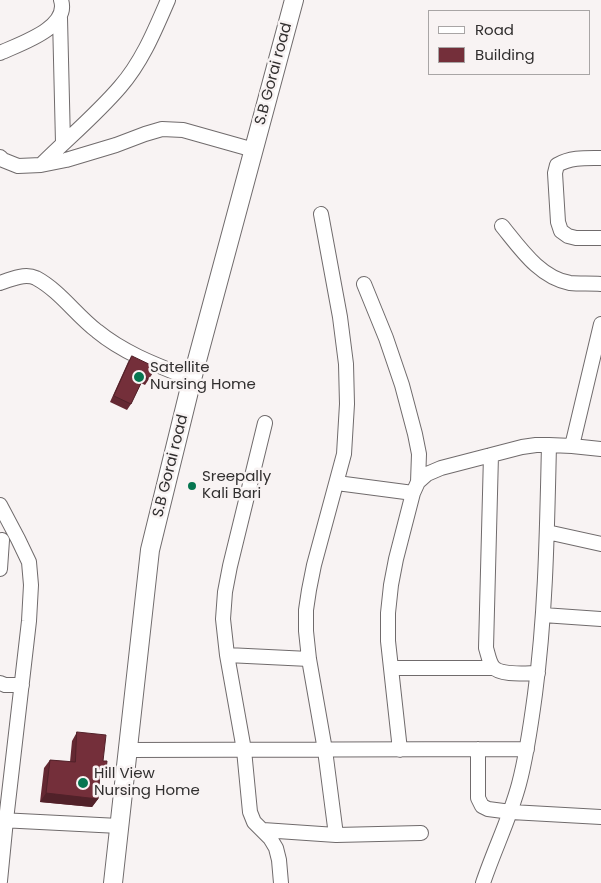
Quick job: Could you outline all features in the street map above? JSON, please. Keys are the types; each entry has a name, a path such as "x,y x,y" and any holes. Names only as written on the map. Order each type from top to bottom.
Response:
{"street":[{"path":"61,0 63,5 60,18 63,143"},
{"path":"41,165 103,106 121,86 138,62 168,0"},
{"name":"S.B Gorai road","path":"113,883 150,550 192,379 294,0"},
{"path":"0,54 51,28 60,18"},
{"path":"0,157 18,166 41,165 66,160 162,129 183,130 254,150"},
{"path":"601,158 565,160 557,165 555,173 558,222 561,231 568,236 576,238 601,238"},
{"path":"321,214 340,317 346,364 347,404 344,454 314,565 306,610 306,631 336,835"},
{"path":"502,226 530,259 546,274 570,283 601,284"},
{"path":"0,283 15,276 35,277 52,289 97,332 119,347 151,363 192,379"},
{"path":"364,284 386,338 404,393 415,434 418,454 415,488 391,585 388,614 388,641 400,750"},
{"path":"572,446 601,324"},
{"path":"265,423 230,566 225,592 223,619 227,655 244,750 250,812 254,822 263,830 276,848 279,860 280,883"},
{"path":"415,488 427,474 441,468 522,447 549,445 601,449"},
{"path":"483,883 511,812 527,749 538,674 543,615 549,445"},
{"path":"491,454 486,648 494,668"},
{"path":"337,483 415,488"},
{"path":"0,505 29,562 32,584 22,685 3,820 0,881"},
{"path":"547,532 601,544"},
{"path":"0,569 1,540 18,539"},
{"path":"543,615 601,619"},
{"path":"227,655 309,659"},
{"path":"391,668 494,668 503,672 538,674"},
{"path":"0,683 5,685 22,685"},
{"path":"478,749 478,798 482,806 488,810 601,817"},
{"path":"128,750 527,749"},
{"path":"3,820 119,826"},
{"path":"263,830 336,835 421,833"}],"building":[{"path":"132,356 155,367 149,379 144,377 131,404 114,396"},
{"path":"77,732 106,735 103,761 107,761 106,770 100,770 98,799 46,793 50,760 75,762"}],"place":[{"name":"Satellite Nursing Home","path":"139,377"},
{"name":"Sreepally Kali Bari","path":"192,486"},
{"name":"Hill View Nursing Home","path":"83,783"}]}
